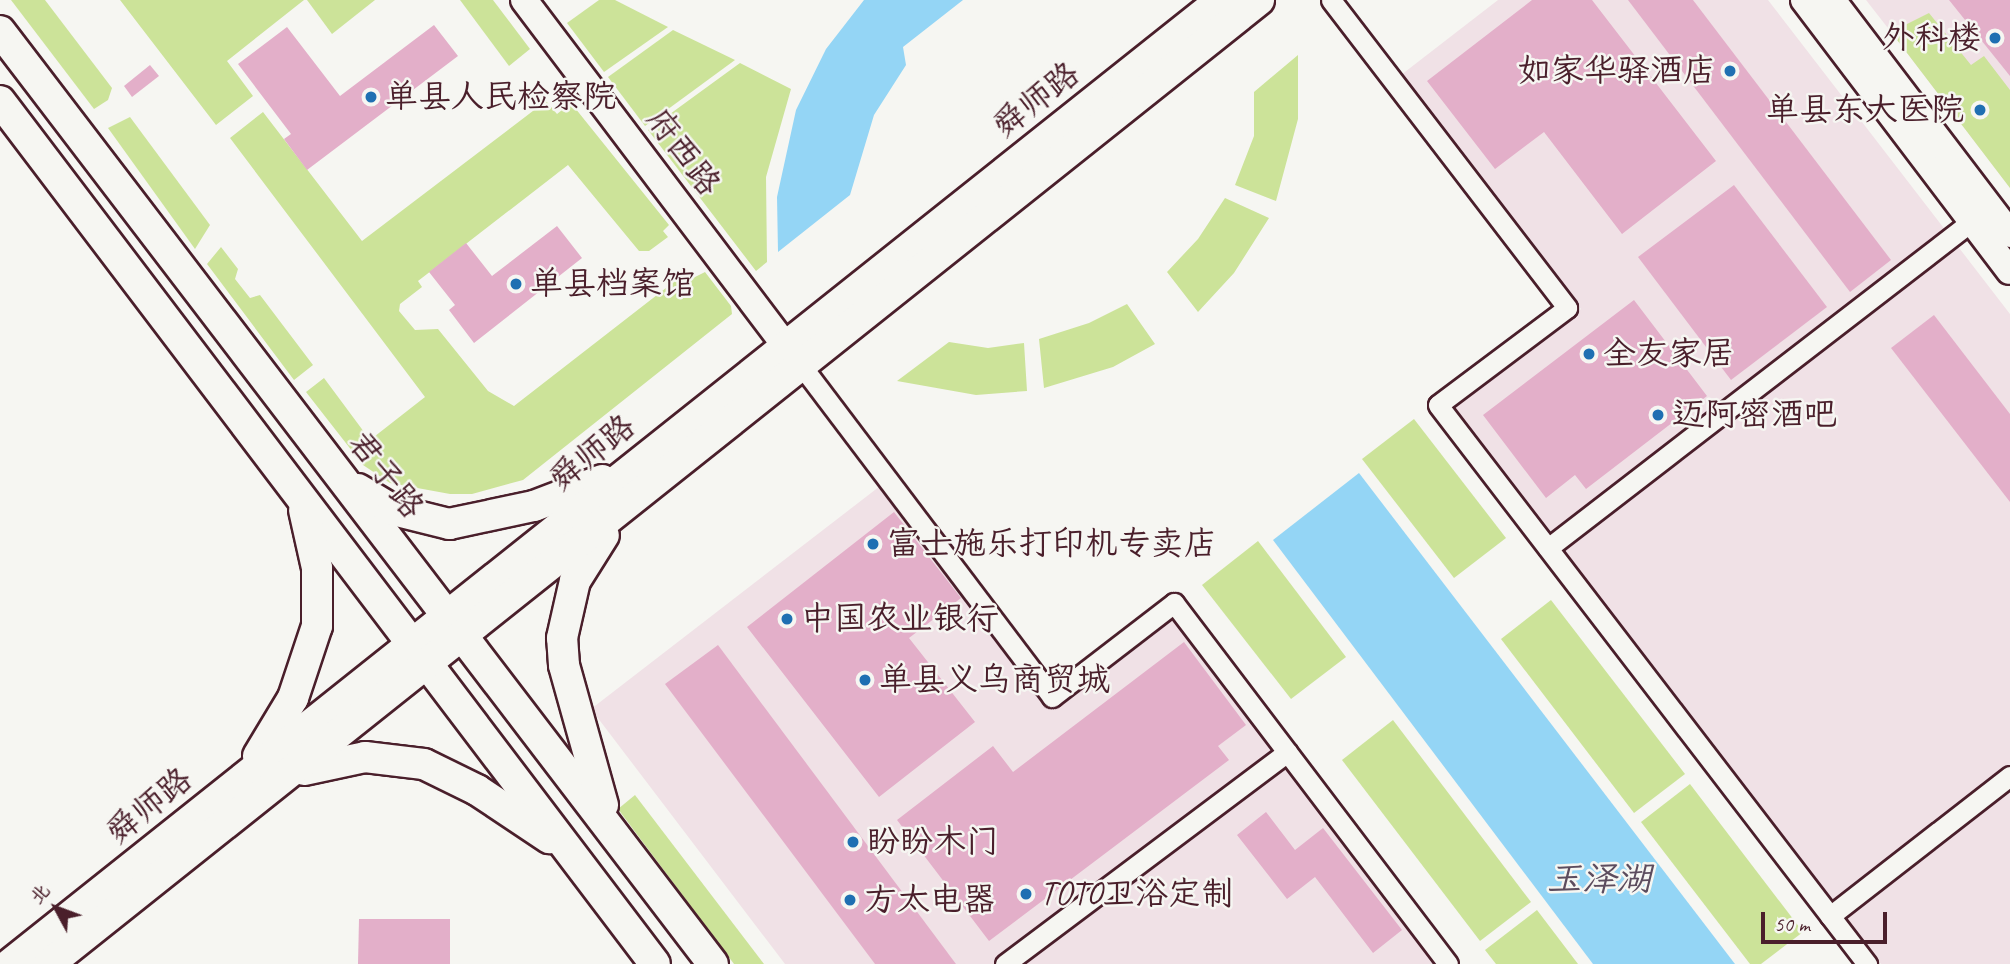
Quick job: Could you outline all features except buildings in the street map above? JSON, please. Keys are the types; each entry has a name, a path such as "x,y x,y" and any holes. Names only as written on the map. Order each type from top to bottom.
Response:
{"main road":[{"name":"府西路","path":"524,0 793,355"},
{"name":"舜师路","path":"49,964 245,793 419,654 637,496 793,355 1222,0"},
{"name":"舜师路","path":"456,625 646,457 793,355 1259,0"},
{"path":"1804,0 2010,271"},
{"path":"1832,0 2010,234"},
{"name":"君子路","path":"0,31 713,964"},
{"path":"0,101 655,964"},
{"path":"330,463 372,500 449,524 534,506 591,486 646,457"},
{"path":"245,793 293,698 317,626 317,568 298,493"},
{"path":"615,835 588,761 564,665 562,638 575,581 589,555 637,496"},
{"path":"245,793 335,760 399,758 424,764 477,790 578,862"},
{"name":"舜师路","path":"9,964 245,793"}],"street":[{"path":"1331,0 1567,308 1437,405 1867,964"},
{"path":"1548,548 1972,221"},
{"path":"793,355 1052,697 1174,603 1448,964"},
{"path":"1005,964 1287,752"},
{"path":"1830,916 2010,776"}],"shaded area":[{"path":"1498,0 1768,0 2010,314 2010,964 1881,964 1452,407 1581,309 1401,75"},
{"name":"单县东大医院","path":"1866,0 2010,0 2010,188 1891,32"},
{"path":"884,483 1051,705 1171,613 1439,964 785,964 591,709"}],"green space":[{"path":"11,0 45,0 112,88 108,100 94,109"},
{"path":"120,0 304,0 227,61 253,96 216,125"},
{"path":"307,0 375,0 332,34"},
{"path":"460,0 493,0 530,49 509,66"},
{"path":"599,0 615,0 668,27 604,72 567,23"},
{"path":"1929,13 1971,65 1984,56 2010,90 2010,188 1891,32"},
{"path":"673,30 735,60 645,126 608,77"},
{"path":"1298,55 1298,119 1276,201 1235,185 1254,136 1254,92"},
{"path":"740,63 791,89 766,177 767,262 756,271 648,130"},
{"path":"546,101 557,114 571,103 669,225 663,231 668,237 649,251 639,251 568,165 418,281 422,287 400,304 399,311 415,330 438,329 488,391 514,406 684,274 691,279 705,272 731,306 732,314 523,480 472,494 450,494 390,483 363,465 306,392 324,378 370,440 425,397 230,138 263,112 362,241"},
{"path":"130,117 210,225 195,249 108,128"},
{"path":"1225,198 1269,218 1234,273 1198,312 1167,272 1198,239"},
{"path":"221,247 238,269 235,279 250,298 260,295 313,365 294,380 207,264"},
{"path":"1127,304 1155,344 1113,367 1044,388 1039,339 1089,323"},
{"path":"949,342 988,348 1024,343 1027,391 976,395 897,381"},
{"path":"1414,419 1506,538 1454,578 1362,459"},
{"path":"1258,541 1346,657 1291,699 1202,585"},
{"path":"1551,600 1685,774 1634,813 1501,639"},
{"path":"1393,720 1531,902 1480,941 1342,760"},
{"path":"1690,784 1803,932 1761,964 1750,964 1641,822"},
{"path":"635,795 764,964 734,964 618,809"},
{"path":"1537,910 1578,964 1496,964 1485,950"}],"water":[{"path":"864,0 963,0 903,47 906,65 874,115 850,195 778,252 777,197 796,110 826,49"},
{"name":"玉泽湖","path":"1359,473 1735,964 1593,964 1273,540"}],"place":[{"name":"外科楼","path":"1995,38"},
{"name":"如家华驿酒店","path":"1730,71"},
{"name":"单县人民检察院","path":"371,97"},
{"name":"单县东大医院","path":"1980,110"},
{"name":"单县档案馆","path":"516,284"},
{"name":"全友家居","path":"1589,354"},
{"name":"迈阿密酒吧","path":"1658,415"},
{"name":"富士施乐打印机专卖店","path":"873,544"},
{"name":"中国农业银行","path":"787,619"},
{"name":"单县义乌商贸城","path":"865,680"},
{"name":"盼盼木门","path":"853,842"},
{"name":"TOTO卫浴定制","path":"1026,894"},
{"name":"方太电器","path":"850,900"}]}
